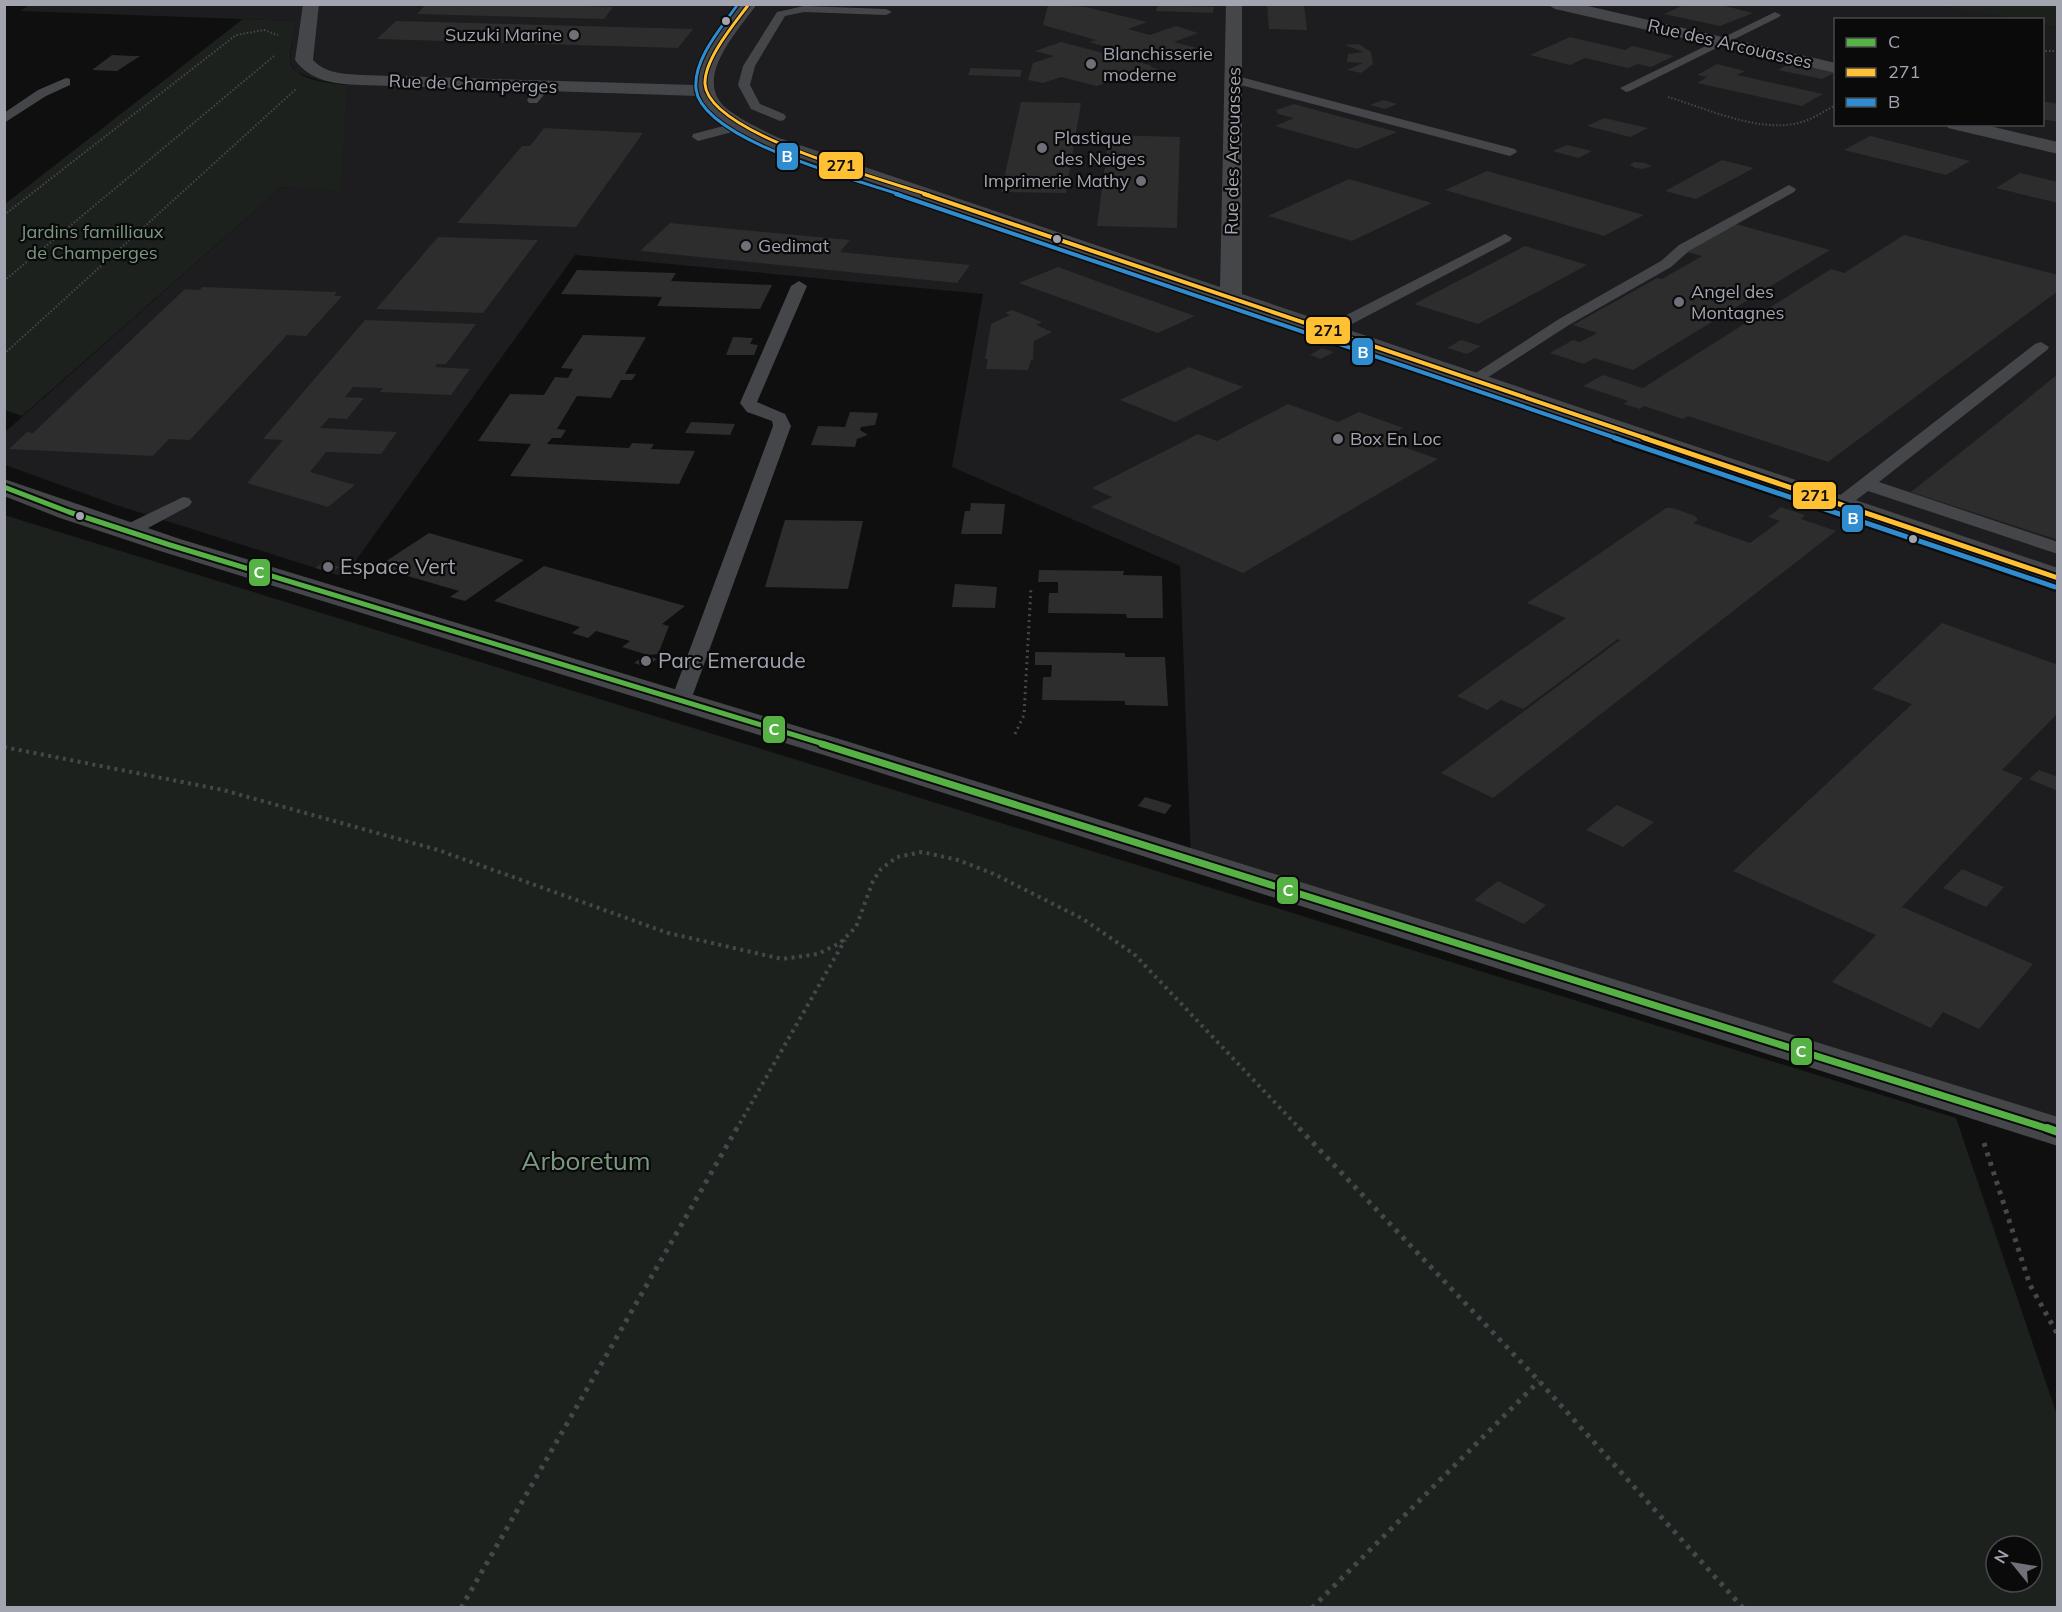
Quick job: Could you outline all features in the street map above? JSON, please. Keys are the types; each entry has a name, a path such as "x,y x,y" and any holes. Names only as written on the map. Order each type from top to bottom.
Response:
{"street":[{"name":"Rue de Champerges","path":"311,4 304,60 308,66 318,72 361,80 704,91"},
{"path":"749,4 709,62 703,76 704,91 720,112 741,127 804,155 2058,578"},
{"name":"Rue des Arcouasses","path":"1231,298 1234,4"},
{"name":"Rue des Arcouasses","path":"1555,4 1834,68"},
{"path":"1963,126 2058,148"},
{"path":"4,487 128,531 681,700 2058,1132"}],"lane":[{"path":"698,137 780,117 755,106 744,85 749,66 781,14 804,9 886,12"},
{"path":"1628,87 1774,15"},
{"path":"1233,79 1510,152"},
{"path":"4,119 42,93 66,82"},
{"path":"533,100 545,86"},
{"path":"1473,380 1564,322 1666,264 1684,248 1789,189"},
{"path":"1327,331 1505,238"},
{"path":"681,700 782,426 779,418 758,410 748,403 799,286"},
{"path":"1840,504 2041,347"},
{"path":"1866,484 2058,548"},
{"path":"128,531 183,502"}],"path":[{"path":"4,215 236,35 262,30 277,32 278,35"},
{"path":"4,281 275,55 274,62"},
{"path":"4,354 300,86"},
{"path":"1628,87 1746,120 1772,124 1804,122 1834,106"},
{"path":"1015,734 1023,715 1031,587"},
{"path":"4,747 223,790 438,850 668,933 782,959 801,959 819,954 845,939"},
{"path":"461,1608 845,939 861,918 870,885 889,861 917,852 934,853 983,869 1107,933 1134,954 1539,1381 1743,1608"},
{"path":"1971,1106 2030,1285 2058,1335"},
{"path":"1312,1608 1539,1381"}],"shaded area":[{"path":"1937,4 2010,18 1834,18 1834,126 2044,126 2044,25 2057,28 2057,1132 1191,860 1180,566 952,467 983,294 575,255 344,577 116,505 5,465 5,432 282,187 339,190 348,85 318,80 296,72 290,62 294,21 20,11 30,5"}],"green space":[{"path":"1937,5 2057,5 2057,28 2044,25 2044,18 2009,18"},
{"name":"Jardins familliaux de Champerges","path":"243,19 295,21 290,55 292,67 314,80 348,85 340,191 282,187 22,416 5,410 5,204"},
{"name":"Arboretum","path":"4,515 1956,1118 2057,1415 2057,1607 5,1607"}],"building":[{"path":"426,4 613,7 604,19 417,14"},
{"path":"1267,4 1304,4 1307,30 1269,29"},
{"path":"1686,4 1717,4 1753,13 1720,26 1664,14"},
{"path":"1048,5 1086,7 1147,22 1128,29 1150,35 1176,26 1198,33 1174,42 1197,48 1167,59 1131,49 1124,52 1089,42 1096,40 1043,25"},
{"path":"1158,5 1214,7 1213,13 1156,11"},
{"name":"Suzuki Marine","path":"396,21 693,29 678,48 377,39"},
{"path":"1570,37 1625,50 1632,46 1674,56 1651,67 1638,64 1628,68 1585,58 1570,65 1530,55"},
{"name":"Blanchisserie moderne","path":"1061,42 1178,74 1155,83 1128,75 1097,86 1061,77 1043,83 1028,80 1033,63 1054,56 1035,51"},
{"path":"1359,44 1371,52 1373,64 1361,73 1347,70 1363,63 1347,62 1348,54 1363,52 1345,45"},
{"path":"112,55 140,56 117,71 92,70"},
{"path":"1794,62 1834,73 1822,79 1778,70"},
{"path":"1717,64 1745,71 1737,75 1823,94 1802,106 1697,83 1707,77 1697,75"},
{"path":"971,68 1022,70 1020,77 968,75"},
{"path":"1383,100 1397,104 1385,109 1370,105"},
{"path":"2044,101 2058,104 2058,122 2044,119"},
{"name":"Plastique des Neiges","path":"1021,102 1081,103 1066,193 1001,192"},
{"path":"1294,104 1397,132 1357,149 1275,126 1294,118 1278,114 1276,110"},
{"path":"1604,118 1648,128 1630,137 1587,126"},
{"path":"544,128 643,133 576,227 457,223 522,146 530,146"},
{"name":"Imprimerie Mathy","path":"1109,135 1180,137 1177,228 1097,226"},
{"path":"1870,136 1970,161 1946,175 1844,150"},
{"path":"1567,145 1592,151 1578,158 1553,151"},
{"path":"1722,160 1754,168 1696,199 1665,191"},
{"path":"1634,162 1652,166 1643,169 1635,168 1630,165"},
{"path":"1487,171 1644,215 1604,236 1445,190"},
{"path":"2020,173 2058,182 2058,203 1996,188"},
{"path":"1349,179 1432,203 1352,241 1268,216"},
{"name":"Gedimat","path":"670,223 850,240 840,252 970,265 957,283 640,251"},
{"name":"Angel des Montagnes","path":"1736,224 1830,250 1633,370 1594,358 1584,364 1550,353 1573,340 1580,342 1597,333 1573,325 1657,278 1662,279 1702,256 1687,252"},
{"path":"1904,235 2058,275 2058,291 1828,462 1688,416 1683,419 1644,406 1640,409 1624,404 1628,401 1583,386 1603,375 1643,388 1831,269 1844,273"},
{"path":"438,237 538,240 483,313 376,309"},
{"path":"1525,246 1587,265 1478,324 1414,304"},
{"path":"1058,267 1195,316 1158,333 1019,283"},
{"path":"577,270 676,273 671,281 772,285 760,309 657,306 662,297 561,294"},
{"path":"202,287 337,292 334,296 342,296 306,336 287,335 190,440 169,439 153,456 9,449 27,432 33,433 185,289 200,290"},
{"path":"1012,310 1042,322 1036,325 1052,332 1034,341 1033,360 1028,370 986,369 988,359 985,359 991,324 1010,315 1005,313"},
{"path":"365,320 476,324 446,364 437,364 435,367 470,369 451,395 380,392 383,388 353,387 345,397 364,398 347,419 329,418 320,428 397,432 381,454 326,452 310,472 355,485 328,507 247,483 283,440 263,439"},
{"path":"583,335 646,337 625,374 636,374 632,380 621,380 611,398 577,396 557,429 566,430 561,438 552,438 547,444 629,448 632,443 654,444 651,449 695,451 679,484 510,476 531,444 478,441 510,394 544,395 555,377 568,378 573,369 561,368"},
{"path":"733,337 753,338 750,344 758,345 754,355 726,355"},
{"path":"1461,340 1481,346 1467,354 1447,348"},
{"path":"1322,348 1334,352 1321,359 1310,355"},
{"path":"1189,367 1243,387 1175,422 1120,400"},
{"path":"2058,374 2058,540 1911,492 1995,425"},
{"path":"1288,404 1338,422 1359,412 1403,428 1384,440 1438,459 1243,573 1091,507 1112,497 1092,488 1198,434 1217,441"},
{"path":"850,412 878,413 875,425 861,427 860,430 868,435 857,439 855,447 811,445 818,426 845,427"},
{"path":"691,422 735,424 730,435 685,433"},
{"path":"971,503 1005,504 1002,534 961,534 965,511 970,511"},
{"path":"1781,507 1805,515 1801,519 1836,531 1493,798 1441,773 1620,640 1618,639 1523,709 1501,700 1487,710 1457,696 1566,618 1527,603 1666,508 1673,508 1695,516 1698,520 1693,523 1750,543 1780,521 1768,517"},
{"path":"785,520 863,521 848,589 765,587"},
{"path":"429,533 524,560 465,601 450,597 459,591 377,567"},
{"name":"Espace Vert","path":"324,562 340,567 331,572 315,568"},
{"path":"544,566 685,606 662,624 669,626 658,654 648,655 622,647 630,641 596,631 588,638 572,633 580,627 494,601"},
{"path":"1039,570 1124,571 1123,575 1162,576 1163,618 1127,618 1126,614 1048,613 1049,593 1058,593 1058,582 1038,582"},
{"path":"955,584 997,587 995,608 952,607"},
{"path":"1942,623 2058,665 2058,713 2002,770 2023,778 1902,907 2033,964 1979,1029 1943,1012 1931,1028 1832,982 1876,935 1733,871 1912,704 1872,689"},
{"path":"1035,652 1125,653 1125,657 1165,657 1168,706 1125,705 1125,701 1042,700 1043,677 1051,677 1052,665 1035,665"},
{"name":"Parc Emeraude","path":"645,655 657,659 647,667 634,663"},
{"path":"2039,770 2058,777 2058,791 2029,779"},
{"path":"1145,797 1172,805 1165,814 1138,806"},
{"path":"1617,805 1654,822 1623,847 1586,830"},
{"path":"1962,869 2004,887 1986,907 1943,888"},
{"path":"1498,881 1546,905 1524,924 1474,900"}],"transit line":[{"name":"B","path":"738,4 705,54 697,73 696,90 702,105 716,119 768,150 2055,587"},
{"name":"271","path":"749,4 716,51 708,69 705,84 710,98 722,111 742,126 772,142 2058,578"},
{"name":"C","path":"4,487 69,512 170,545 835,748 2058,1132"}],"place":[{"name":"Suzuki Marine","path":"574,35"},
{"name":"Blanchisserie moderne","path":"1091,64"},
{"name":"Plastique des Neiges","path":"1042,148"},
{"name":"Imprimerie Mathy","path":"1141,181"},
{"name":"Gedimat","path":"746,246"},
{"name":"Angel des Montagnes","path":"1679,302"},
{"name":"Box En Loc","path":"1338,439"},
{"name":"Espace Vert","path":"328,567"},
{"name":"Parc Emeraude","path":"646,661"}]}
